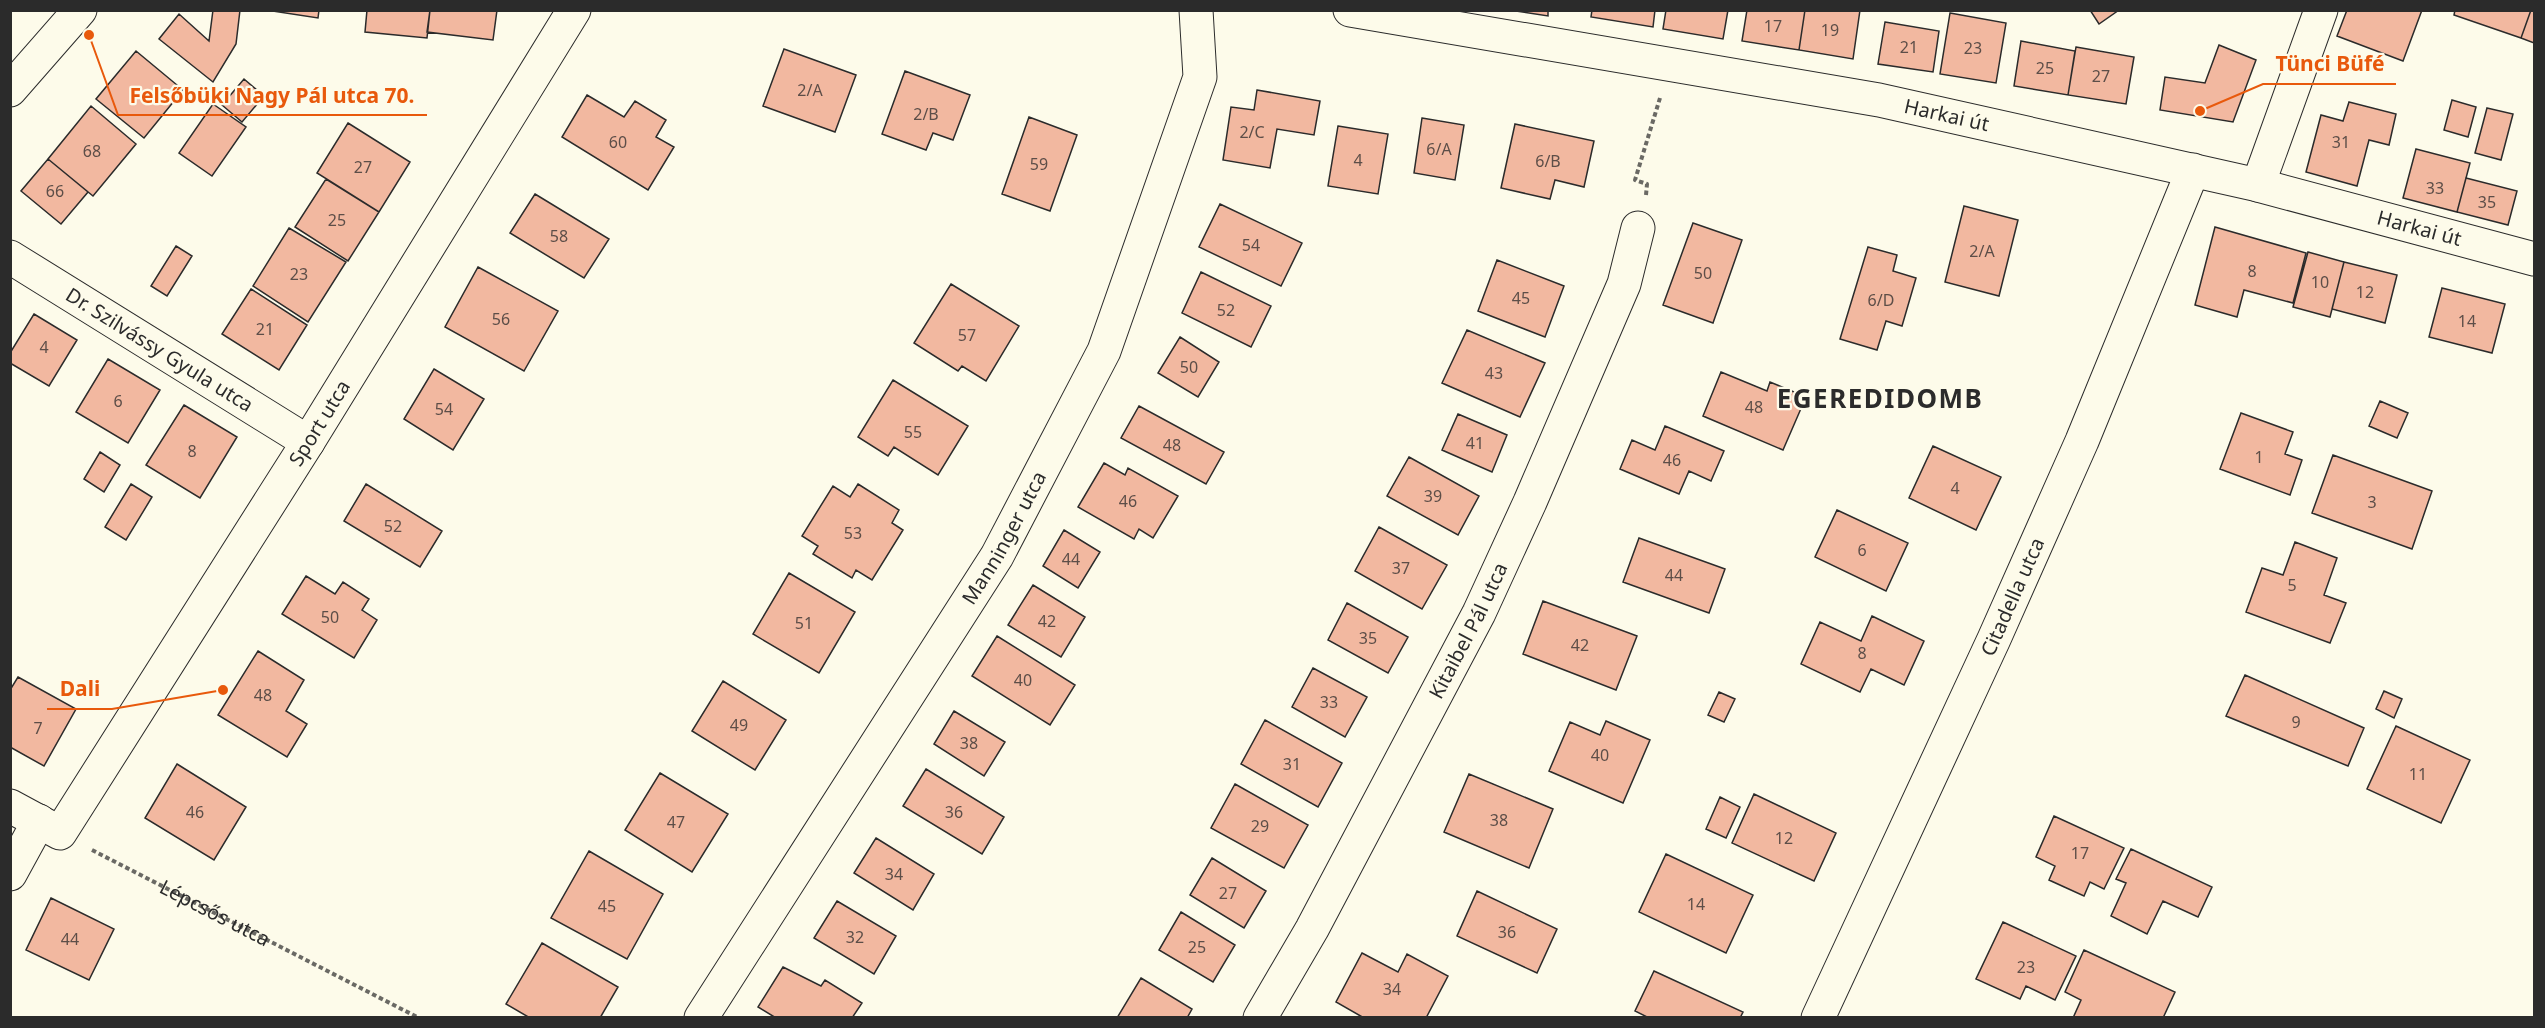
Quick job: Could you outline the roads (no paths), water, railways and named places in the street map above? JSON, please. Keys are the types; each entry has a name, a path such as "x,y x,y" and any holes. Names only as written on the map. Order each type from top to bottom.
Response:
{"street":[{"path":"10,90 80,10"},
{"name":"Sport utca","path":"10,874 49,827 308,442 574,10"},
{"name":"Manninger utca","path":"701,1017 997,556 1104,351 1200,77 1196,10"},
{"path":"2258,185 2322,10"},
{"name":"Harkai út","path":"1369,12 1879,100 2258,185 2535,260"},
{"name":"Citadella utca","path":"1818,1017 1994,639 2063,483 2193,170"},
{"name":"Kitaibel Pál utca","path":"1260,1017 1312,929 1479,613 1530,502 1623,284 1638,228"},
{"name":"Dr. Szilvássy Gyula utca","path":"10,257 308,442"},
{"path":"10,806 49,827"}],"place":[{"name":"Felsőbüki Nagy Pál utca 70.","path":"89,35"},
{"name":"Tünci Büfé","path":"2200,111"},
{"name":"Dali","path":"223,690"}],"district":[{"name":"EGEREDIDOMB","path":"1880,399"}]}
